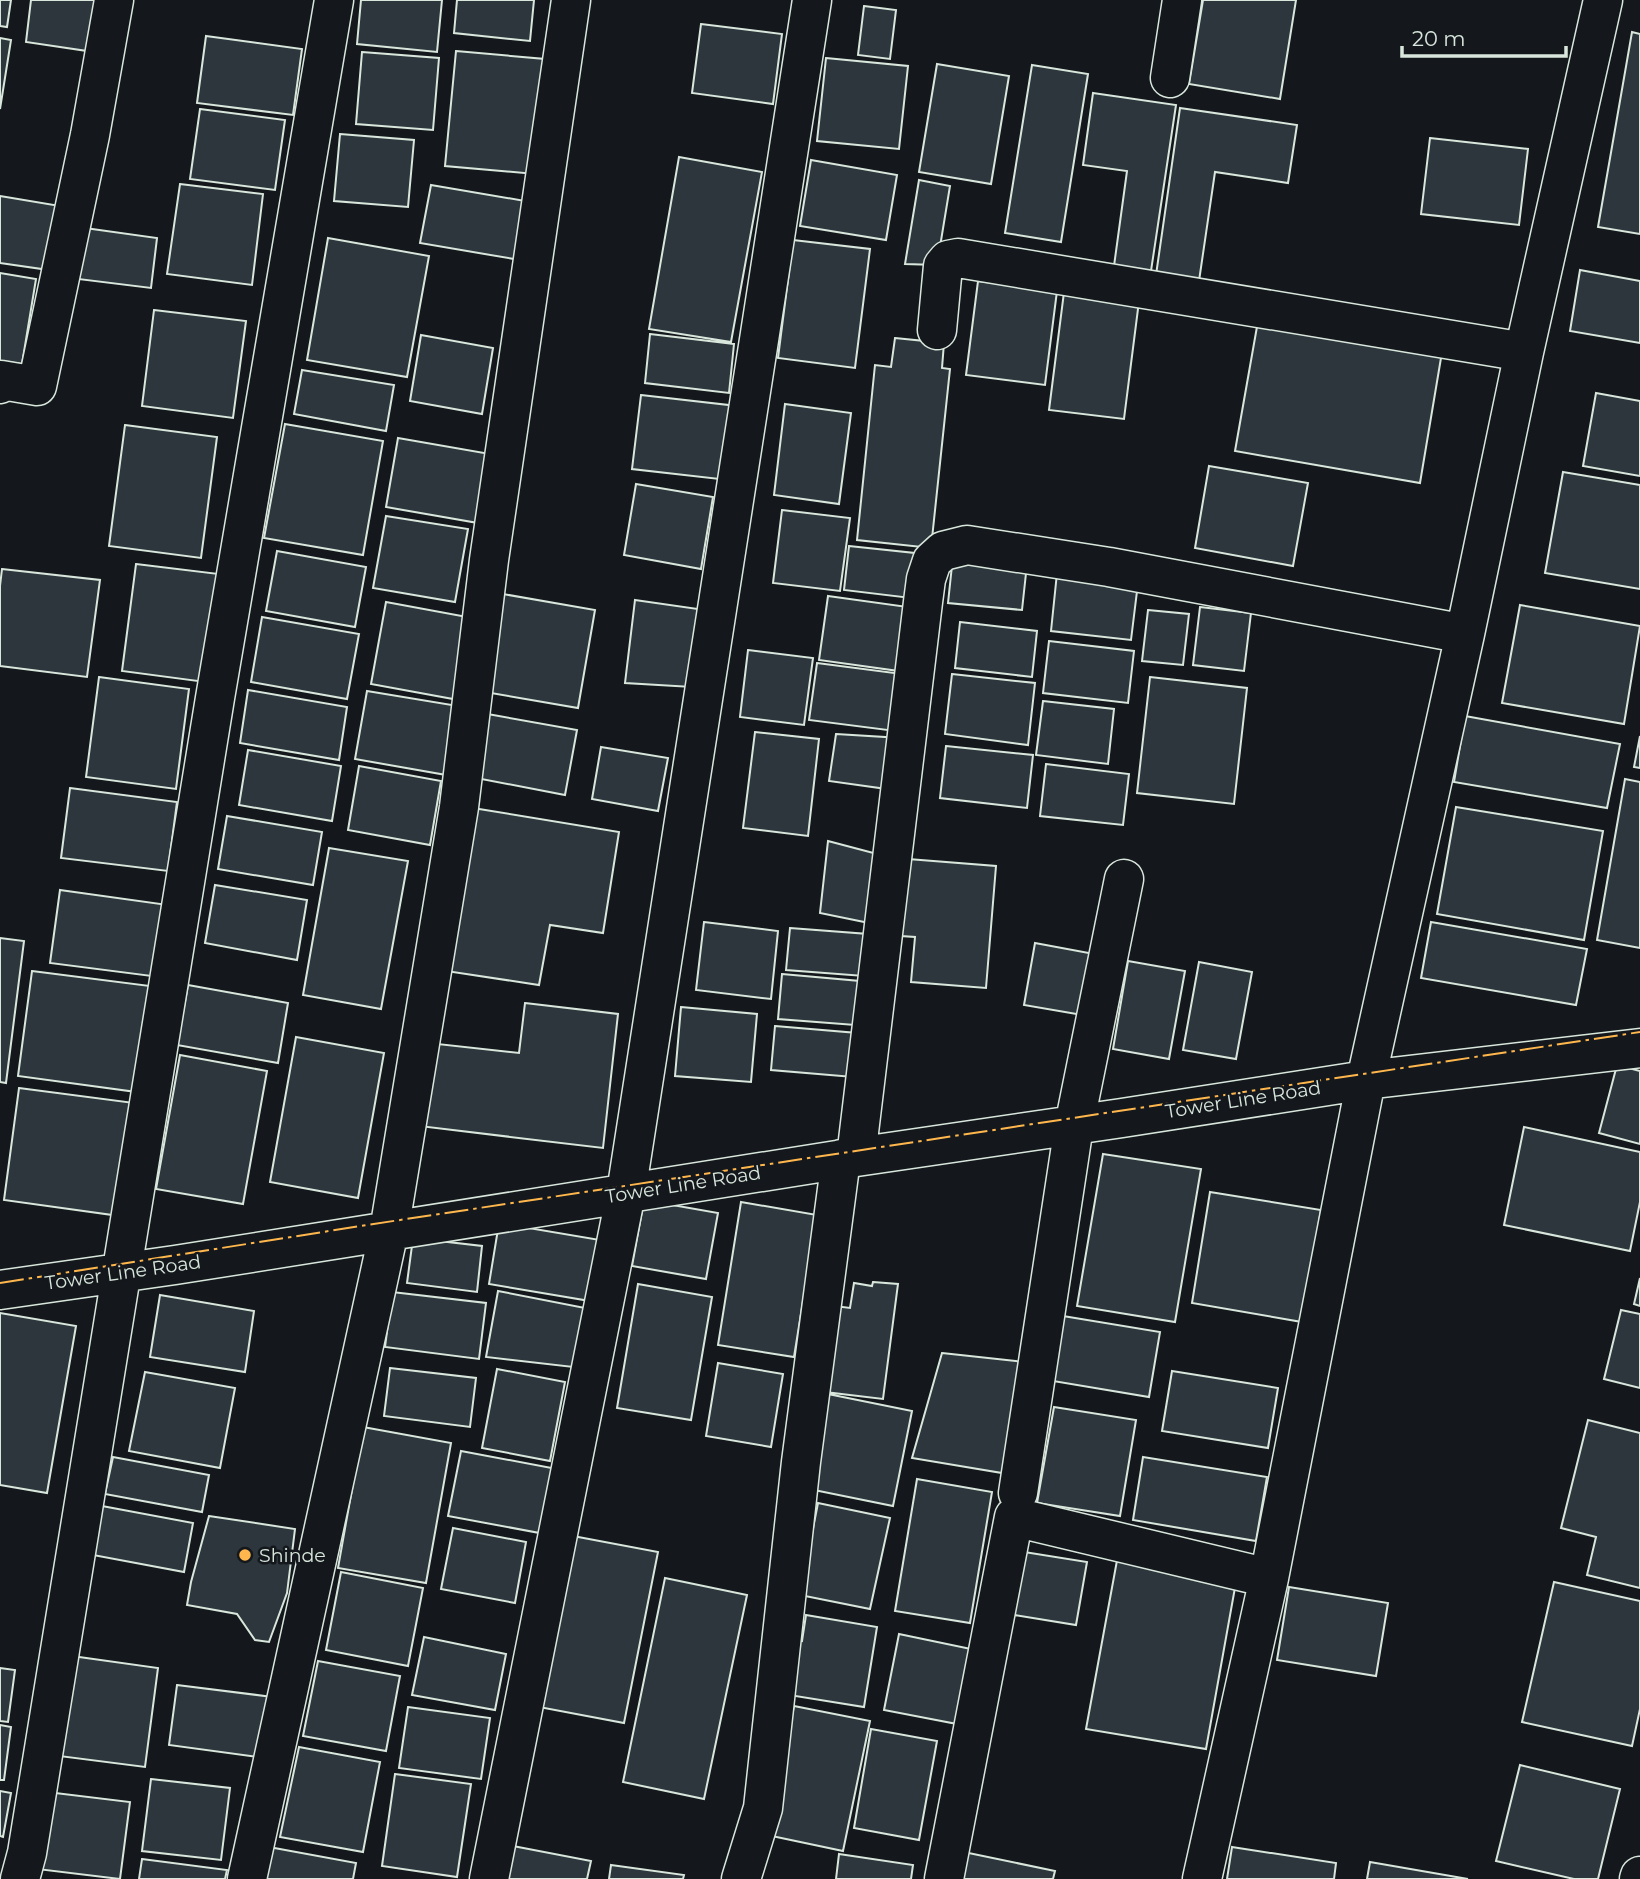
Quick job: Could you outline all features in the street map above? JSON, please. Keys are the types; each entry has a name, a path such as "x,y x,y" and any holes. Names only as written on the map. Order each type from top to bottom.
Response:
{"street":[{"path":"0,384 1,380 37,386 90,135 114,0"},
{"path":"20,1879 31,1826 220,671 334,0"},
{"path":"247,1879 389,1231 459,807 489,560 571,0"},
{"path":"489,1879 626,1193 812,0"},
{"path":"1170,78 1182,0"},
{"path":"1202,1879 1269,1578 1366,1080 1603,0"},
{"path":"937,330 943,266 948,260 958,258 1524,352"},
{"path":"741,1879 763,1808 801,1462 848,1158 926,579 932,561 943,551 967,545 1109,567 1465,634"},
{"path":"1018,1493 1074,1126 1124,880"},
{"name":"Tower Line Road","path":"0,1290 1366,1080 1640,1048"},
{"path":"944,1879 1014,1517 1269,1578"}],"building":[{"path":"0,0 11,0 7,27 0,26"},
{"path":"31,0 101,0 94,52 26,42"},
{"path":"361,0 442,0 437,52 357,44"},
{"path":"457,0 534,0 530,41 454,33"},
{"path":"1203,0 1296,0 1280,99 1189,84"},
{"path":"864,6 896,10 890,59 858,55"},
{"path":"701,24 782,34 773,104 692,93"},
{"path":"1632,32 1640,34 1640,234 1598,227"},
{"path":"206,36 302,49 293,115 197,103"},
{"path":"0,38 11,40 0,109"},
{"path":"456,51 545,59 535,174 445,166"},
{"path":"362,52 439,58 433,130 356,124"},
{"path":"826,58 908,66 899,149 817,141"},
{"path":"937,64 1009,76 991,184 919,172"},
{"path":"1032,65 1088,74 1061,242 1005,233"},
{"path":"1093,93 1176,105 1151,271 1114,266 1127,171 1083,165"},
{"path":"1180,108 1297,125 1288,183 1215,172 1199,281 1156,275"},
{"path":"200,109 285,120 275,190 190,179"},
{"path":"340,134 414,140 408,207 334,201"},
{"path":"1430,138 1528,149 1519,225 1421,214"},
{"path":"679,157 762,172 731,342 649,329"},
{"path":"811,160 897,175 886,240 800,226"},
{"path":"919,180 950,186 937,265 905,264"},
{"path":"180,184 263,194 252,285 167,274"},
{"path":"431,185 525,201 514,259 420,243"},
{"path":"0,196 60,206 49,270 0,263"},
{"path":"85,228 157,238 151,288 78,279"},
{"path":"328,238 429,256 407,377 307,360"},
{"path":"793,240 870,249 855,368 778,358"},
{"path":"1580,270 1640,281 1640,343 1570,331"},
{"path":"0,273 36,279 22,364 0,361"},
{"path":"978,281 1057,291 1045,385 966,375"},
{"path":"1064,292 1139,301 1124,419 1049,410"},
{"path":"154,310 246,321 233,418 142,406"},
{"path":"1258,321 1442,352 1420,483 1235,451"},
{"path":"650,334 734,344 729,393 645,383"},
{"path":"421,335 493,348 482,414 410,401"},
{"path":"895,338 944,343 942,368 950,369 931,548 857,540 875,365 891,367"},
{"path":"302,370 394,385 386,431 294,414"},
{"path":"1596,393 1640,401 1640,476 1583,466"},
{"path":"641,395 737,406 728,480 632,469"},
{"path":"785,404 851,413 839,504 774,495"},
{"path":"285,424 383,441 363,555 264,538"},
{"path":"125,425 217,437 201,558 109,546"},
{"path":"398,438 490,454 478,523 386,507"},
{"path":"1209,466 1308,483 1293,566 1195,548"},
{"path":"1563,472 1640,485 1640,589 1545,573"},
{"path":"636,484 713,497 701,569 624,555"},
{"path":"782,510 850,518 840,591 773,583"},
{"path":"386,516 468,529 455,602 373,588"},
{"path":"849,546 924,554 919,599 844,590"},
{"path":"277,551 366,567 355,627 266,611"},
{"path":"953,556 1027,564 1022,610 948,603"},
{"path":"136,564 219,574 205,682 122,671"},
{"path":"2,569 100,580 87,677 0,666"},
{"path":"1057,573 1138,583 1131,640 1051,631"},
{"path":"503,594 595,610 578,708 485,692"},
{"path":"828,596 915,608 906,672 819,660"},
{"path":"635,600 705,610 692,687 625,683"},
{"path":"386,602 478,619 464,701 371,684"},
{"path":"1520,605 1640,626 1624,724 1502,703"},
{"path":"1200,607 1251,613 1244,671 1193,665"},
{"path":"1148,610 1189,614 1183,665 1142,661"},
{"path":"262,617 359,634 347,699 251,682"},
{"path":"960,622 1037,631 1032,677 955,668"},
{"path":"1049,641 1134,651 1128,703 1043,693"},
{"path":"748,650 813,658 804,725 740,717"},
{"path":"817,663 910,675 903,732 809,720"},
{"path":"952,674 1035,683 1028,745 945,734"},
{"path":"99,677 189,689 176,789 86,777"},
{"path":"1150,677 1247,688 1234,804 1137,793"},
{"path":"248,690 347,707 339,760 240,743"},
{"path":"367,691 464,707 452,776 355,759"},
{"path":"1043,701 1114,709 1108,764 1036,755"},
{"path":"482,713 577,730 565,795 471,777"},
{"path":"1465,716 1620,744 1607,808 1454,782"},
{"path":"755,732 819,739 808,836 743,828"},
{"path":"836,734 901,738 894,790 829,781"},
{"path":"1640,736 1640,768 1634,767"},
{"path":"946,746 1033,755 1027,808 940,798"},
{"path":"601,747 668,758 658,811 592,799"},
{"path":"248,750 341,766 332,821 239,805"},
{"path":"1046,764 1129,774 1123,825 1040,816"},
{"path":"359,766 441,781 430,845 348,830"},
{"path":"1625,779 1640,782 1640,948 1597,940"},
{"path":"70,788 177,802 168,871 61,858"},
{"path":"1456,807 1603,831 1584,940 1437,914"},
{"path":"473,808 619,832 603,933 550,925 539,985 446,971"},
{"path":"227,816 322,832 313,885 218,869"},
{"path":"828,841 881,855 874,924 820,913"},
{"path":"329,848 408,861 381,1009 303,995"},
{"path":"908,859 996,866 986,988 911,982 915,937 901,936"},
{"path":"215,885 307,900 297,960 205,943"},
{"path":"60,890 168,905 159,977 50,963"},
{"path":"704,922 778,931 771,999 696,990"},
{"path":"1431,922 1587,949 1576,1005 1421,978"},
{"path":"790,928 868,934 864,976 786,970"},
{"path":"0,938 24,941 6,1083 0,1082"},
{"path":"1035,943 1105,956 1094,1017 1024,1005"},
{"path":"1128,961 1185,971 1169,1059 1113,1049"},
{"path":"1199,962 1252,972 1236,1059 1183,1050"},
{"path":"32,971 158,987 144,1093 18,1076"},
{"path":"782,974 871,982 868,1026 778,1019"},
{"path":"188,985 288,1003 278,1063 177,1045"},
{"path":"525,1003 618,1014 603,1148 419,1126 429,1043 519,1053"},
{"path":"681,1007 757,1014 751,1082 675,1076"},
{"path":"775,1026 869,1034 865,1078 771,1070"},
{"path":"296,1037 384,1053 358,1198 270,1182"},
{"path":"180,1055 267,1071 243,1204 156,1189"},
{"path":"1617,1065 1640,1071 1640,1144 1599,1133"},
{"path":"19,1088 142,1104 127,1217 4,1200"},
{"path":"1524,1127 1640,1152 1640,1202 1630,1251 1504,1225"},
{"path":"1103,1154 1201,1169 1175,1322 1077,1306"},
{"path":"1210,1192 1321,1210 1302,1322 1192,1303"},
{"path":"644,1200 718,1213 706,1279 632,1266"},
{"path":"741,1202 817,1215 794,1357 718,1345"},
{"path":"499,1223 600,1240 590,1301 489,1284"},
{"path":"413,1238 482,1246 477,1292 407,1283"},
{"path":"1640,1278 1640,1306 1634,1304"},
{"path":"873,1282 898,1284 883,1399 825,1392 826,1305 850,1308 854,1283 872,1286"},
{"path":"638,1284 712,1297 691,1420 617,1408"},
{"path":"498,1291 585,1308 573,1367 486,1357"},
{"path":"392,1292 486,1303 479,1359 385,1347"},
{"path":"160,1295 254,1311 245,1372 150,1357"},
{"path":"1621,1310 1640,1314 1640,1388 1604,1379"},
{"path":"0,1313 76,1326 47,1493 0,1485"},
{"path":"1063,1316 1160,1332 1149,1397 1053,1381"},
{"path":"942,1353 1033,1363 1014,1475 912,1458"},
{"path":"718,1363 783,1374 771,1447 706,1436"},
{"path":"390,1368 476,1378 470,1427 384,1416"},
{"path":"497,1369 565,1382 550,1461 482,1448"},
{"path":"1172,1371 1278,1388 1268,1448 1162,1431"},
{"path":"145,1372 235,1388 220,1468 129,1451"},
{"path":"828,1394 912,1411 893,1506 809,1489"},
{"path":"1054,1407 1136,1420 1120,1516 1037,1503"},
{"path":"1588,1420 1640,1433 1640,1588 1587,1575 1596,1537 1561,1528"},
{"path":"363,1427 451,1443 426,1583 338,1568"},
{"path":"461,1451 557,1469 545,1534 448,1516"},
{"path":"113,1457 209,1475 202,1512 105,1494"},
{"path":"1143,1457 1267,1477 1256,1541 1133,1520"},
{"path":"917,1479 992,1492 970,1623 895,1611"},
{"path":"818,1503 890,1518 870,1609 800,1595"},
{"path":"102,1506 193,1523 184,1572 93,1555"},
{"name":"Shinde","path":"209,1516 295,1529 287,1593 269,1642 255,1640 237,1614 187,1605"},
{"path":"453,1528 526,1542 515,1603 441,1589"},
{"path":"573,1536 658,1552 624,1723 539,1707"},
{"path":"1018,1551 1087,1562 1076,1625 1008,1614"},
{"path":"1118,1555 1236,1582 1206,1749 1086,1729"},
{"path":"341,1572 423,1588 408,1666 326,1650"},
{"path":"665,1578 747,1595 704,1799 623,1782"},
{"path":"1554,1582 1640,1601 1640,1709 1632,1746 1522,1722"},
{"path":"1289,1587 1388,1603 1376,1676 1277,1660"},
{"path":"806,1615 877,1627 864,1707 789,1695 792,1639 802,1641"},
{"path":"899,1634 971,1649 957,1724 884,1710"},
{"path":"424,1637 506,1654 495,1710 412,1695"},
{"path":"72,1656 158,1668 145,1767 59,1756"},
{"path":"318,1661 400,1676 386,1751 303,1736"},
{"path":"0,1668 15,1670 8,1722 0,1721"},
{"path":"177,1685 273,1697 265,1758 169,1745"},
{"path":"794,1706 870,1721 843,1851 767,1835"},
{"path":"408,1707 490,1718 481,1779 399,1768"},
{"path":"0,1725 11,1727 4,1780 0,1780"},
{"path":"871,1729 937,1741 919,1840 854,1828"},
{"path":"299,1747 380,1762 363,1852 280,1837"},
{"path":"1520,1765 1620,1789 1598,1879 1574,1879 1496,1861"},
{"path":"395,1774 471,1784 457,1877 382,1866"},
{"path":"151,1779 230,1788 221,1860 142,1851"},
{"path":"0,1791 11,1793 3,1837 0,1836"},
{"path":"47,1792 130,1802 120,1879 37,1869"},
{"path":"513,1846 591,1861 587,1879 507,1879"},
{"path":"269,1847 356,1863 353,1879 263,1879"},
{"path":"1232,1847 1336,1863 1334,1879 1227,1879"},
{"path":"959,1851 1055,1871 1053,1879 953,1879"},
{"path":"839,1854 913,1865 911,1879 836,1879"},
{"path":"142,1859 227,1870 225,1879 139,1879"},
{"path":"1370,1862 1468,1879 1367,1879"},
{"path":"611,1865 684,1875 683,1879 609,1879"}],"power":[{"path":"0,1283 1640,1032"}],"place":[{"name":"Shinde","path":"245,1555"}]}
